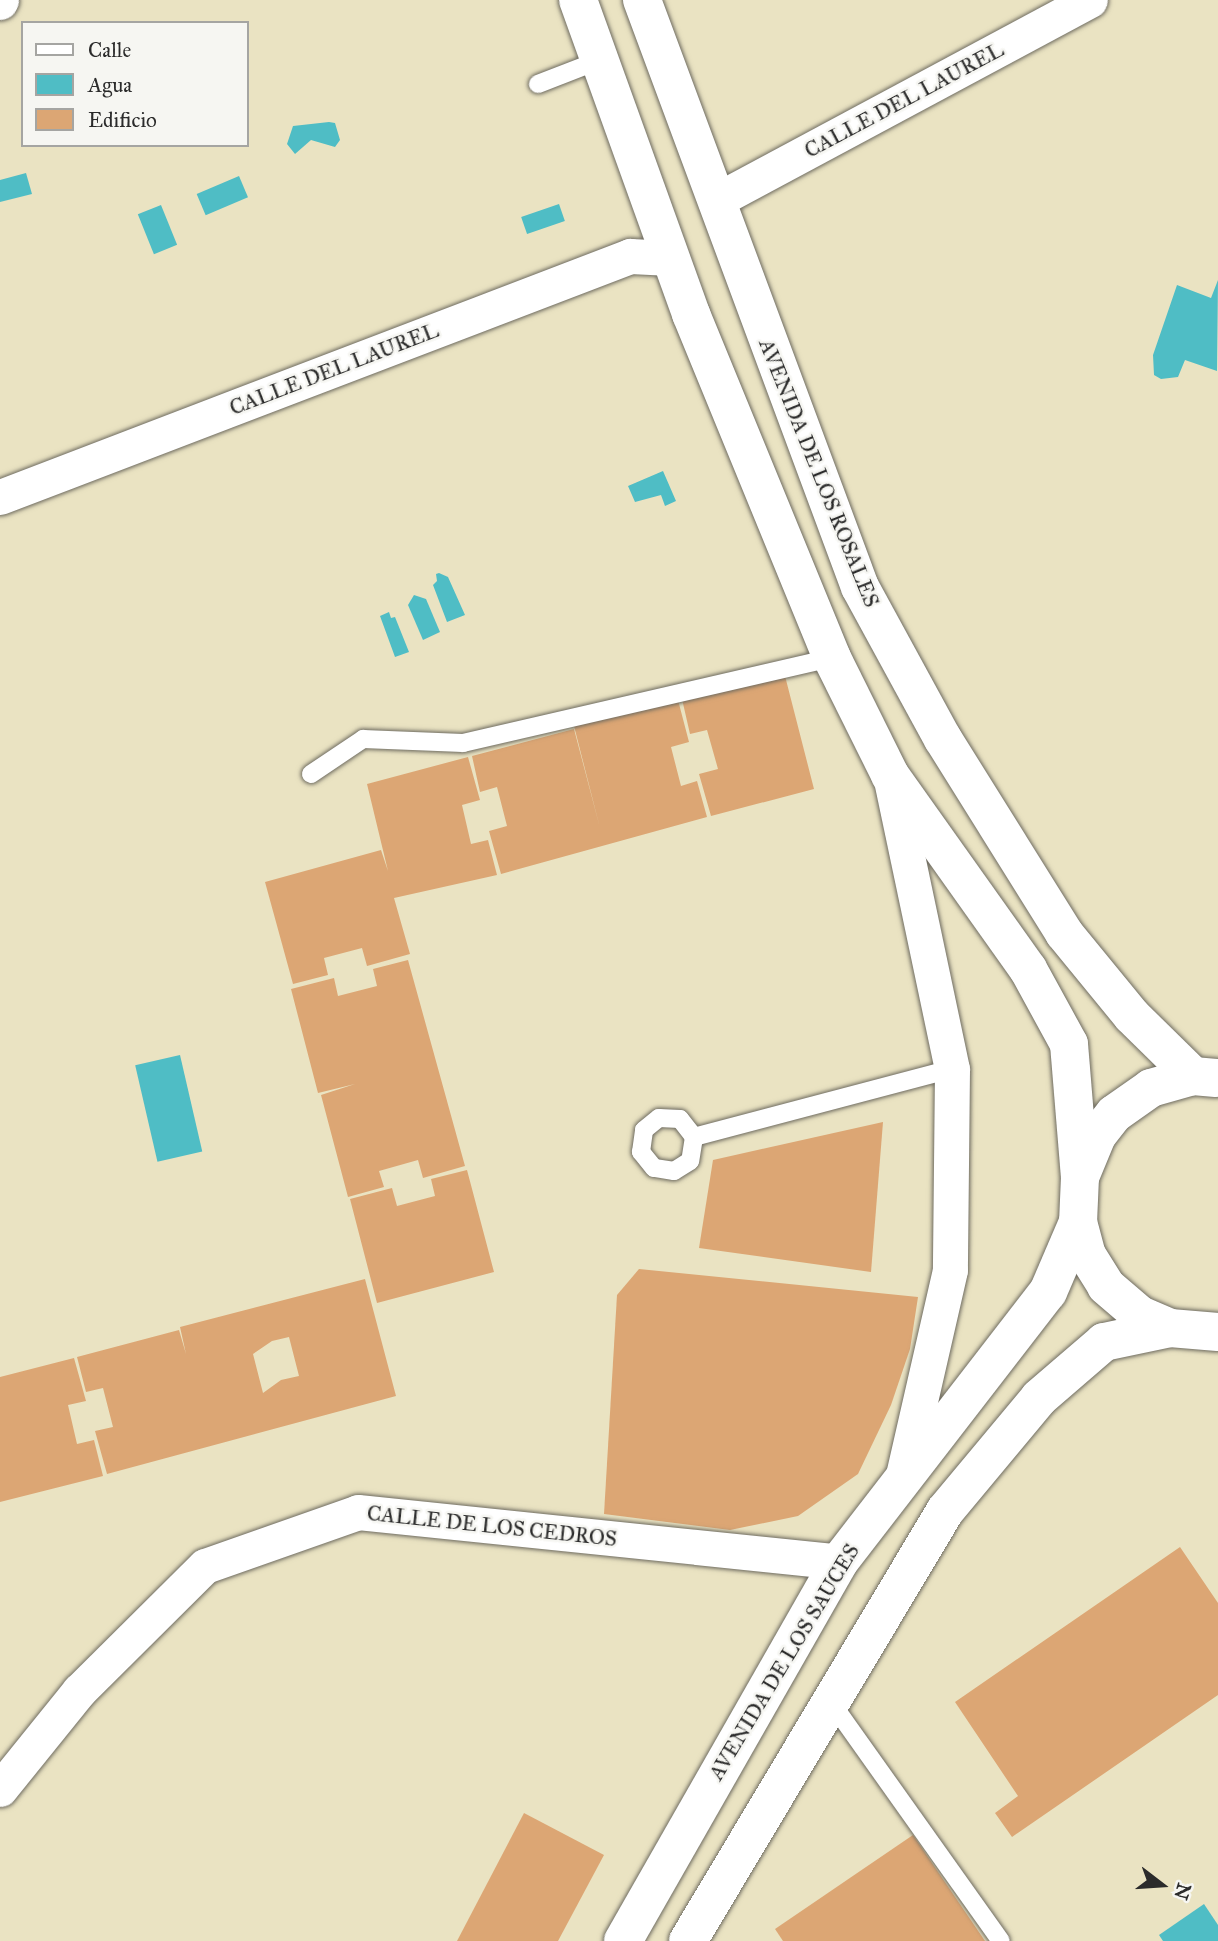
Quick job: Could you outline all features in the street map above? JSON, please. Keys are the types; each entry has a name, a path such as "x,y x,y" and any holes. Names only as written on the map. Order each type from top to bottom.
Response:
{"street":[{"path":"578,0 691,314 832,658 890,775 1028,969 1069,1045 1080,1177 1078,1222 1087,1255 1106,1286 1140,1315 1170,1328 1216,1334"},
{"name":"AVENIDA DE LOS ROSALES","path":"642,0 717,200 750,297 860,587 943,739 1064,933 1132,1016 1206,1077"},
{"name":"CALLE DEL LAUREL","path":"717,200 1090,0"},
{"name":"CALLE DEL LAUREL","path":"0,497 630,256 671,258"},
{"path":"890,775 952,1069 950,1269 902,1480"},
{"path":"1080,1177 1097,1136 1114,1114 1151,1088 1206,1077"},
{"name":"AVENIDA DE LOS SAUCES","path":"623,1941 839,1562 1048,1292 1078,1222"},
{"path":"688,1941 945,1511 1039,1398 1104,1342 1170,1328"},
{"name":"CALLE DE LOS CEDROS","path":"0,1789 79,1690 205,1566 358,1512 839,1562"}],"lane":[{"path":"538,84 600,60"},
{"path":"312,774 363,739 463,743 832,658"},
{"path":"694,1137 952,1069"},
{"path":"831,1702 1001,1941"}],"water":[{"path":"335,123 340,140 335,147 311,140 295,154 287,144 293,126"},
{"path":"26,173 32,194 0,202 0,180"},
{"path":"239,176 248,197 206,215 197,194"},
{"path":"559,204 565,221 527,234 521,217"},
{"path":"161,205 177,245 154,254 138,214"},
{"path":"1218,280 1217,371 1185,360 1178,377 1161,379 1154,375 1153,355 1177,285 1211,298"},
{"path":"663,471 676,501 665,506 661,495 635,502 628,486"},
{"path":"436,574 448,577 465,615 447,622 433,585 437,581"},
{"path":"414,595 426,599 440,632 423,640 408,605"},
{"path":"389,612 391,618 395,617 409,652 395,657 380,616"},
{"path":"180,1055 202,1151 157,1162 135,1065"},
{"path":"1204,1904 1218,1925 1218,1941 1163,1941 1159,1935"}],"building":[{"path":"784,672 814,789 711,816 699,774 718,769 707,730 690,734 682,699"},
{"path":"678,700 689,742 671,747 681,786 697,781 707,817 501,874 489,831 507,826 497,787 480,792 472,756 574,729 600,828 574,726"},
{"path":"468,757 480,800 462,805 471,844 488,840 497,875 394,898 410,954 367,966 362,948 324,958 328,975 293,984 265,882 381,850 388,871 367,784"},
{"path":"408,960 465,1166 423,1178 418,1160 379,1171 384,1187 348,1197 321,1095 355,1084 318,1093 291,989 334,978 338,996 377,986 373,969"},
{"path":"883,1122 871,1272 699,1248 713,1160"},
{"path":"467,1170 494,1272 377,1303 350,1199 392,1188 397,1206 435,1196 431,1179"},
{"path":"639,1269 918,1297 910,1349 891,1405 858,1474 798,1516 730,1530 604,1514 617,1295"},
{"path":"365,1279 396,1396 107,1474 95,1431 113,1427 103,1388 86,1392 77,1357 179,1330 186,1354 180,1327","holes":["289,1337 299,1376 281,1380 263,1393 253,1354 272,1341"]},
{"path":"74,1358 86,1401 68,1405 77,1444 94,1440 103,1476 0,1502 0,1377"},
{"path":"1180,1547 1218,1603 1218,1695 1012,1837 995,1813 1018,1796 955,1702"},
{"path":"524,1813 604,1855 558,1941 457,1941"},
{"path":"913,1835 985,1941 783,1941 775,1929"}]}
